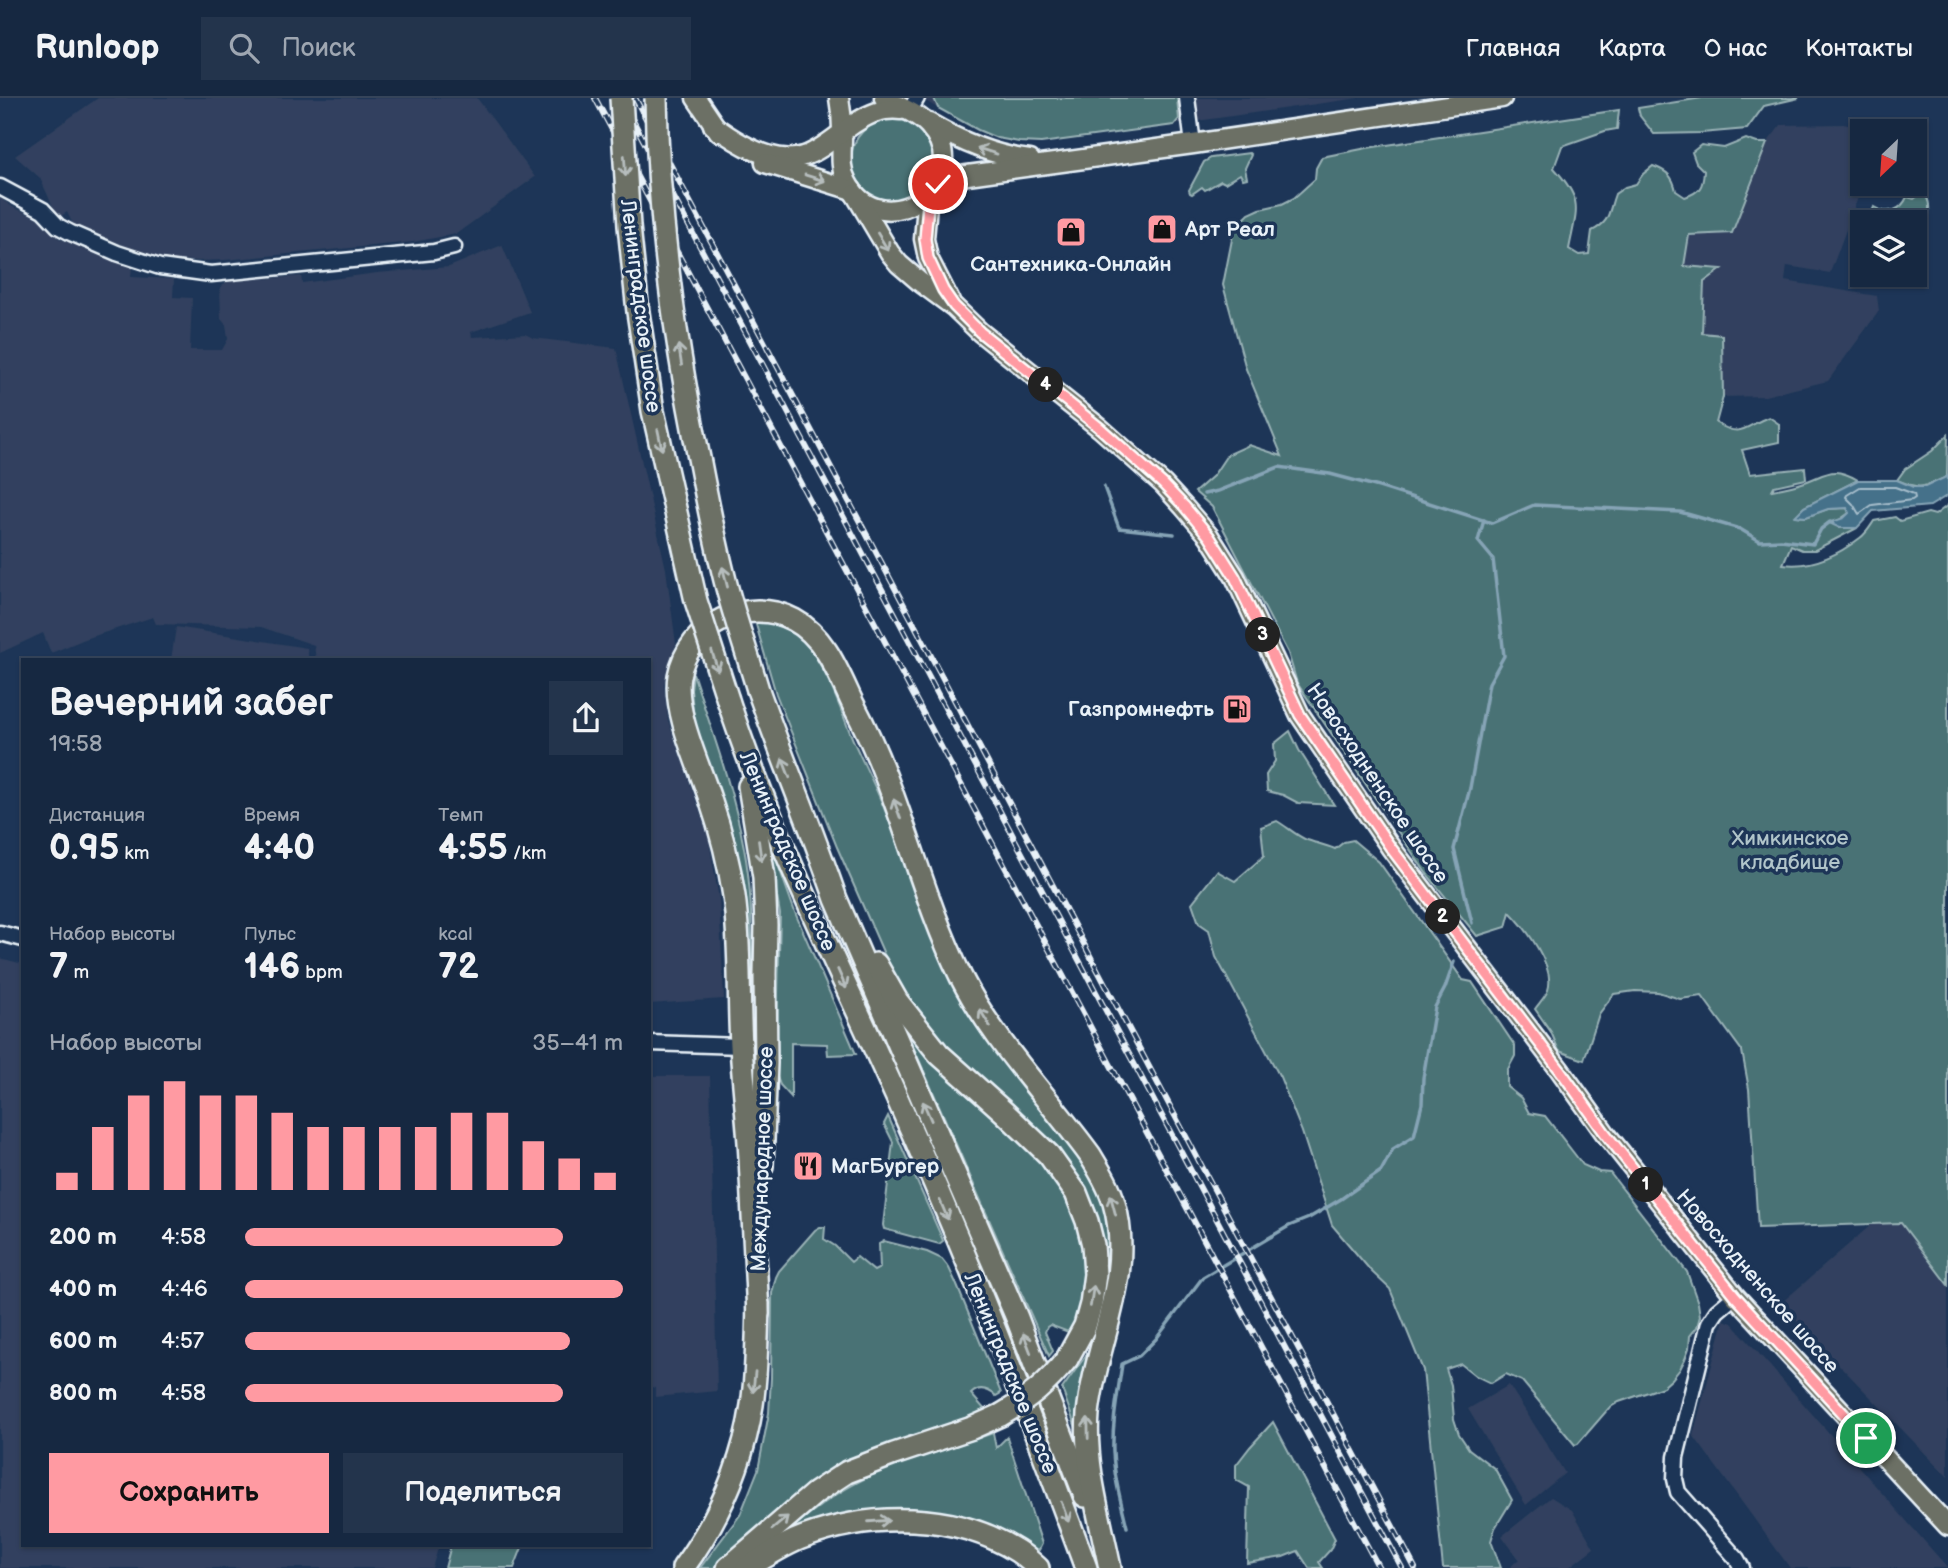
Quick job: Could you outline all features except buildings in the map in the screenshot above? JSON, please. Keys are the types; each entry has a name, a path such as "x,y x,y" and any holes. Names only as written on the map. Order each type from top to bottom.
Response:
{"highway":[{"name":"Ленинградское шоссе","path":"621,98 629,226 638,312 653,411 696,601 760,791 898,1100 990,1319 1086,1568"},
{"name":"Ленинградское шоссе","path":"656,98 665,241 688,407 727,589 758,690 836,899 1017,1318 1083,1487 1110,1568"},
{"path":"758,1314 735,901 727,854 681,713 678,688 687,652 702,633 723,619 759,611 795,620 822,645 873,740 941,931 961,978 988,1023 1090,1155 1104,1177 1114,1203 1120,1236 1119,1269 1088,1414 1089,1456 1110,1568"},
{"name":"Международное шоссе","path":"683,1568 725,1496 743,1449 757,1362 766,1063 766,925 764,877 740,736"},
{"path":"728,1568 815,1493 847,1472 972,1428 1002,1415 1034,1395 1067,1359 1085,1326 1096,1274 1093,1245 1076,1194 1049,1155 939,1054 897,1001 869,952 821,854"},
{"path":"747,1568 803,1537 865,1521 905,1519 965,1528 996,1539 1019,1552 1038,1568"}],"main road":[{"path":"696,98 713,125 737,150 752,158 853,192 878,208 897,209 914,205 944,180 953,177 1502,98"},
{"path":"839,98 848,133 841,165 853,192"},
{"path":"884,98 917,110 946,133 987,152 1054,162"},
{"path":"713,125 748,148 789,158 812,153 848,133 873,112 917,110"},
{"path":"917,110 936,135 942,152 941,170 931,190"},
{"name":"Новосходненское шоссе","path":"931,190 925,239 928,258 954,306"},
{"name":"Новосходненское шоссе","path":"853,192 899,264 954,306 980,332 1100,428 1163,484 1209,536 1235,577 1300,715 1391,848 1605,1133 1735,1296 1948,1526"}],"street":[{"path":"1187,98 1193,144"},
{"path":"0,187 43,210 58,226 117,253 160,267 211,274 434,252 454,247"},
{"path":"0,933 21,938"},
{"path":"651,1043 741,1046"},
{"path":"1735,1296 1717,1311 1709,1323 1676,1457 1675,1479 1678,1492 1742,1568"}],"shaded area":[{"path":"98,98 477,98 535,177 456,234 413,242 225,260 166,260 119,247 75,229 67,212 58,218 40,178 15,156"},
{"path":"920,98 1359,98 1041,143 997,138 963,123"},
{"path":"1781,125 1850,125 1850,196 1859,196 1853,210 1850,210 1850,219 1830,273 1787,266 1785,281 1877,296 1879,311 1828,381 1765,396 1723,397 1722,335 1702,333 1704,282 1721,269 1684,266 1689,235 1732,233 1767,143"},
{"path":"0,198 38,218 60,239 85,246 132,266 131,277 174,279 173,297 192,298 190,350 222,350 228,339 226,325 221,319 220,288 227,281 301,276 302,283 449,267 502,245 530,312 471,332 472,337 525,334 533,338 616,348 666,569 676,644 664,684 668,720 708,835 719,899 724,999 651,1004 651,658 316,658 314,645 261,627 156,624 153,617 51,653 43,633 0,653"},
{"path":"176,627 307,648 309,658 171,658"},
{"path":"0,958 21,963 21,1547 438,1547 432,1568 0,1568"},
{"path":"651,1076 710,1076 717,1391 655,1397 655,1388 651,1387"},
{"path":"1902,1223 1948,1285 1948,1477 1780,1304 1872,1224"},
{"path":"1724,1320 1732,1323 1948,1568 1790,1568 1693,1435"},
{"path":"1509,1385 1565,1473 1526,1505 1468,1409"},
{"path":"1551,1497 1572,1510 1594,1548 1568,1568 1509,1568 1519,1559 1502,1536"}],"green space":[{"path":"934,98 1177,98 1179,119 1174,125 1041,143 1019,142 997,138 978,130 938,108"},
{"path":"1702,98 1799,98 1764,106 1747,129 1701,133 1654,134 1640,116 1638,108"},
{"name":"Химкинское кладбище","path":"1619,110 1617,129 1562,146 1554,168 1574,197 1576,214 1569,249 1579,255 1589,254 1592,231 1606,220 1615,194 1636,184 1653,166 1669,175 1676,191 1685,197 1697,191 1703,181 1704,171 1696,163 1692,152 1701,145 1724,148 1746,139 1767,143 1732,233 1689,235 1684,266 1722,269 1704,282 1702,333 1722,335 1723,397 1716,423 1738,431 1769,417 1779,424 1779,442 1742,450 1750,474 1805,468 1806,479 1774,486 1772,490 1797,485 1831,472 1843,473 1858,480 1804,507 1796,516 1806,517 1828,509 1847,508 1849,513 1838,521 1840,528 1857,528 1815,550 1802,550 1791,545 1783,564 1804,564 1833,555 1862,536 1874,521 1895,517 1900,521 1928,513 1935,515 1948,505 1948,1285 1901,1223 1758,1228 1749,1089 1742,1051 1702,996 1680,999 1658,992 1614,994 1599,1014 1584,1060 1559,1051 1551,1032 1535,1009 1547,992 1549,981 1548,970 1531,937 1510,912 1506,927 1477,936 1426,873 1297,683 1288,653 1212,507 1195,492 1213,476 1227,455 1249,445 1282,456 1246,369 1223,285 1234,229 1249,214 1294,198 1315,179 1316,168 1322,157"},
{"path":"884,119 900,119 915,126 926,137 933,152 930,176 921,189 900,201 884,201 869,194 858,183 851,168 851,152 858,137 869,126"},
{"path":"1249,153 1251,155 1245,168 1247,178 1243,179 1240,174 1225,183 1221,181 1205,190 1202,187 1190,193 1189,190 1204,162 1211,158"},
{"path":"1918,196 1927,198 1929,213 1927,221 1927,210 1894,210 1901,206 1907,197 1914,199"},
{"path":"1948,435 1947,477 1922,486 1913,486 1897,480 1905,469 1932,451"},
{"path":"755,621 772,624 795,635 808,646 825,674 880,799 935,942 959,993 998,1055 1082,1158 1099,1189 1108,1224 1108,1283 1103,1238 1096,1211 1069,1163 1048,1139 942,1044 913,1007 891,970 837,847 776,694"},
{"path":"693,673 728,782 744,848 751,906 753,1003 746,1003 693,710"},
{"path":"1290,731 1334,805 1298,803 1267,791 1266,775 1275,761 1274,744"},
{"path":"1277,821 1303,839 1335,849 1344,842 1353,840 1379,862 1463,980 1472,982 1515,1046 1515,1056 1507,1071 1507,1087 1521,1098 1529,1113 1545,1116 1583,1165 1599,1172 1610,1173 1687,1272 1698,1303 1700,1316 1697,1327 1690,1336 1685,1359 1672,1379 1663,1387 1609,1408 1575,1445 1522,1381 1506,1374 1491,1383 1476,1376 1461,1364 1446,1369 1459,1434 1469,1449 1495,1469 1512,1500 1495,1528 1491,1541 1501,1568 1443,1568 1423,1370 1390,1289 1332,1225 1302,1132 1280,1077 1216,957 1209,930 1199,923 1192,903 1217,871 1235,881 1264,856 1261,827"},
{"path":"768,844 772,848 796,915 856,1054 828,1055 827,1044 791,1043 791,1097 780,1085 776,1074 780,914"},
{"path":"905,1028 951,1078 1039,1160 1067,1199 1082,1242 1083,1287 1071,1333 1050,1325 1047,1327 1045,1332 1053,1351 1049,1356"},
{"path":"888,1116 942,1238 943,1241 939,1244 884,1229 893,1142 884,1124"},
{"path":"820,1227 825,1227 824,1239 851,1262 857,1257 874,1271 880,1268 879,1244 884,1241 927,1252 942,1259 956,1283 1001,1393 996,1396 987,1390 977,1390 971,1394 986,1411 840,1464 791,1499 718,1568 700,1568 740,1515 758,1470 769,1413 772,1293 776,1277"},
{"path":"1098,1331 1078,1434 1062,1389 1089,1351"},
{"path":"1273,1422 1335,1539 1330,1550 1319,1562 1323,1568 1309,1568 1298,1551 1283,1557 1247,1563 1249,1487 1236,1480 1236,1465"},
{"path":"993,1433 996,1448 1007,1437 1042,1544 1039,1550 1032,1553 967,1521 777,1540 825,1502 872,1475"},
{"path":"450,1547 522,1547 514,1568 445,1568"}],"water":[{"path":"1948,476 1948,495 1930,506 1873,511 1857,528 1840,528 1829,523 1844,518 1849,513 1847,508 1828,509 1806,517 1795,516 1804,507 1858,480 1897,480 1913,487 1925,487"}],"waterway":[{"path":"1204,494 1279,467 1330,474 1492,523 1534,505 1680,512 1740,529 1760,541 1781,540 1813,544 1821,529 1830,522 1833,523"},
{"path":"1104,487 1119,528 1174,534"},
{"path":"1472,923 1454,849 1470,788 1489,683 1504,656 1493,559 1478,541 1484,520"},
{"path":"1127,1527 1116,1480 1113,1451 1114,1418 1122,1364 1139,1356 1156,1339 1203,1277 1341,1199 1381,1171 1393,1149 1414,1136 1422,1104 1423,1078 1435,1007 1454,962"}],"railway":[{"path":"595,98 1379,1568"},
{"path":"621,98 1402,1568"},
{"path":"635,98 1415,1568"}],"place":[{"name":"Арт Реал","path":"1162,229"},
{"name":"Сантехника-Онлайн","path":"1071,232"},
{"name":"Газпромнефть","path":"1237,709"},
{"name":"МагБургер","path":"808,1166"}],"route":[{"path":"938,184 929,194 925,239 928,258 954,306 980,332 1100,428 1163,484 1209,536 1235,577 1300,715 1391,848 1605,1133 1706,1260 1735,1296 1866,1438"}]}
